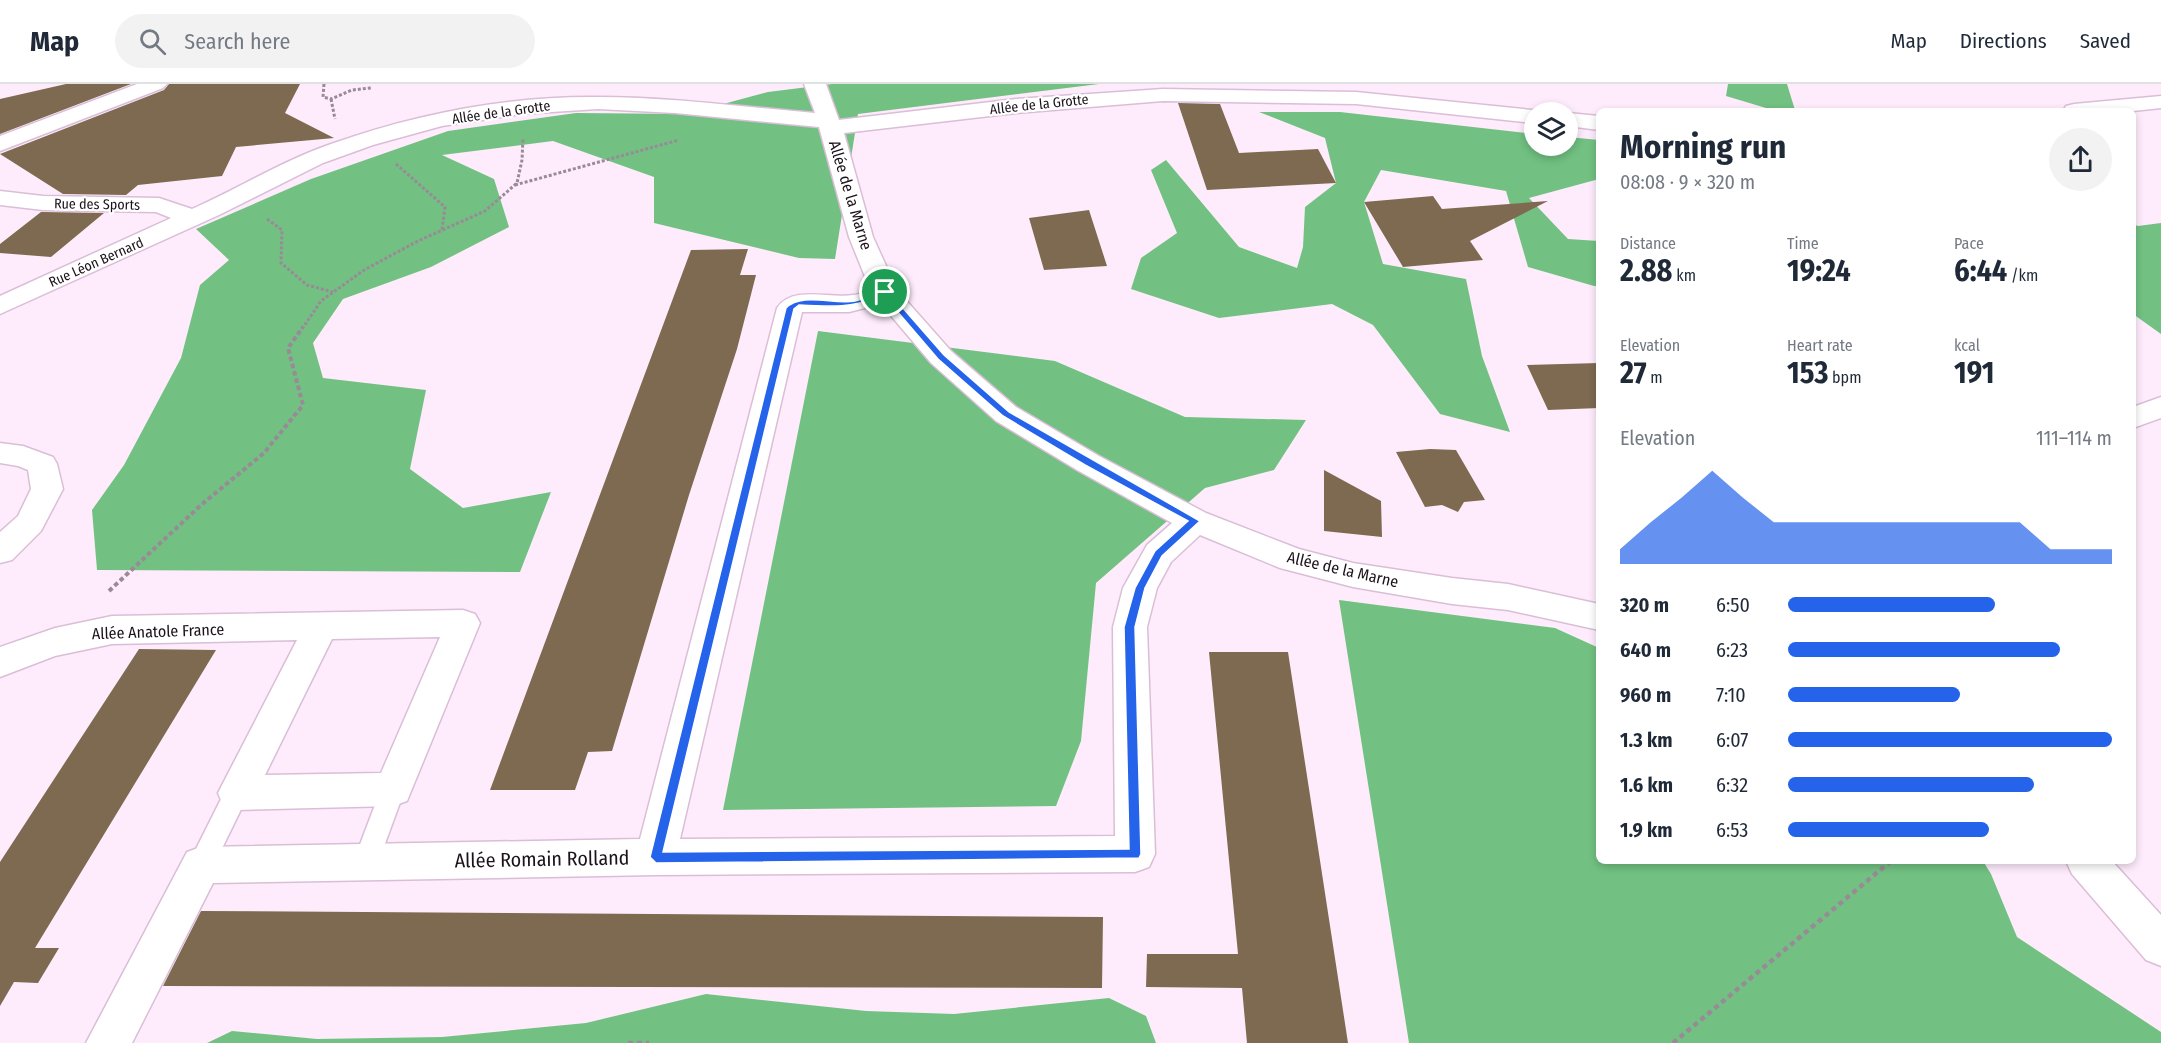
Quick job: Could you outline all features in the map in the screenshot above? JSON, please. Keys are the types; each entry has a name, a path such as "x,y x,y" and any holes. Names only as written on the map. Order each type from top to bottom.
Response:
{"street":[{"path":"0,144 156,84"},
{"name":"Allée de la Marne","path":"815,84 861,237 885,292 941,357 1006,414 1088,463 1195,521 1292,559 1353,574 1452,591 1508,597 1596,616"},
{"name":"Allée de la Grotte","path":"192,218 313,159 364,141 467,115 523,107 649,104 829,125 1152,95 1356,98 1524,115"},
{"path":"2103,108 2161,102"},
{"path":"1578,121 1596,123"},
{"name":"Rue des Sports","path":"0,198 43,202 159,205 192,218"},
{"name":"Rue Léon Bernard","path":"0,306 192,218"},
{"path":"656,857 790,308 797,302 840,305 858,303 885,292"},
{"path":"2136,417 2161,407"},
{"path":"0,453 23,456 42,464 47,489 30,523 0,551"},
{"name":"Allée Romain Rolland","path":"201,865 656,857 1135,854 1130,627 1140,588 1159,554 1195,521"},
{"name":"Allée Anatole France","path":"0,663 31,648 69,636 112,630 463,622 393,789"},
{"path":"321,626 237,794 393,789"},
{"path":"2089,864 2161,946"},
{"path":"108,1043 201,865"}],"lane":[{"name":"Allée Anatole France","path":"366,862 393,789"},
{"path":"201,865 237,794"}],"path":[{"path":"324,84 323,97 331,99 352,90 371,88"},
{"path":"69,636 104,595 201,506 264,453 303,405 288,348 321,301 364,270 485,211 517,183 522,160 523,107"},
{"path":"514,185 618,155 688,139"},
{"path":"364,141 394,162 446,207 442,231"},
{"path":"222,205 256,211 282,230 281,263 307,285 333,292"},
{"path":"1673,1043 1887,864"},
{"path":"628,1043 649,1043"}],"green space":[{"path":"832,84 1099,84 858,114 835,259 799,258 654,223 654,177 553,141 442,155 494,179 509,227 431,267 343,299 313,343 323,378 426,390 410,469 463,508 551,492 520,572 97,570 92,510 124,465 181,358 200,285 229,260 196,229 311,179 448,131 576,113 686,114 768,92"},
{"path":"1728,84 1787,84 1794,108 1766,108 1726,96"},
{"path":"1259,112 1340,112 1524,133 1524,156 1578,156 1578,138 1596,140 1596,180 1529,198 1568,239 1596,241 1596,286 1528,267 1506,191 1381,170 1364,202 1383,264 1466,279 1482,356 1510,432 1440,414 1373,325 1332,304 1219,318 1131,289 1141,258 1177,233 1151,170 1166,160 1239,247 1297,268 1303,247 1305,207 1336,183 1325,138"},
{"path":"2161,223 2161,334 2136,316 2136,225"},
{"path":"818,331 1055,361 1185,417 1306,420 1274,470 1205,488 1096,583 1081,741 1056,806 723,810"},
{"path":"1339,600 1555,628 1596,647 1596,864 1985,864 2017,937 2161,1032 2161,1043 1409,1043"},
{"path":"706,994 866,1011 954,1014 1109,998 1146,1016 1156,1043 207,1043 232,1031 317,1039 442,1037 586,1023"}],"building":[{"path":"66,84 131,84 0,134 0,99"},
{"path":"169,84 300,84 285,113 334,138 236,147 222,176 138,185 126,195 63,194 0,154 164,90"},
{"path":"1178,103 1220,104 1239,153 1318,149 1336,183 1207,190"},
{"path":"1433,196 1442,209 1548,201 1470,241 1483,260 1403,267 1364,202"},
{"path":"1089,210 1107,266 1044,270 1029,218"},
{"path":"41,212 104,213 51,257 0,253 0,244"},
{"path":"748,249 740,275 756,275 737,349 689,495 612,751 588,752 575,790 490,790 691,250"},
{"path":"1596,363 1596,408 1548,410 1527,365"},
{"path":"1430,449 1456,450 1485,500 1464,502 1458,512 1442,505 1425,507 1396,452"},
{"path":"1324,470 1381,501 1382,537 1324,531"},
{"path":"139,649 216,650 35,948 59,948 38,983 14,982 0,1006 0,862"},
{"path":"1209,652 1288,652 1348,1043 1247,1043 1242,988 1146,987 1147,954 1238,954"},
{"path":"201,911 1103,917 1102,988 163,986"}],"route":[{"path":"885,292 941,357 1006,414 1088,463 1195,521 1159,554 1140,588 1130,627 1129,672 1135,854 656,857 790,308 797,302 840,305 858,303 885,292"}]}
